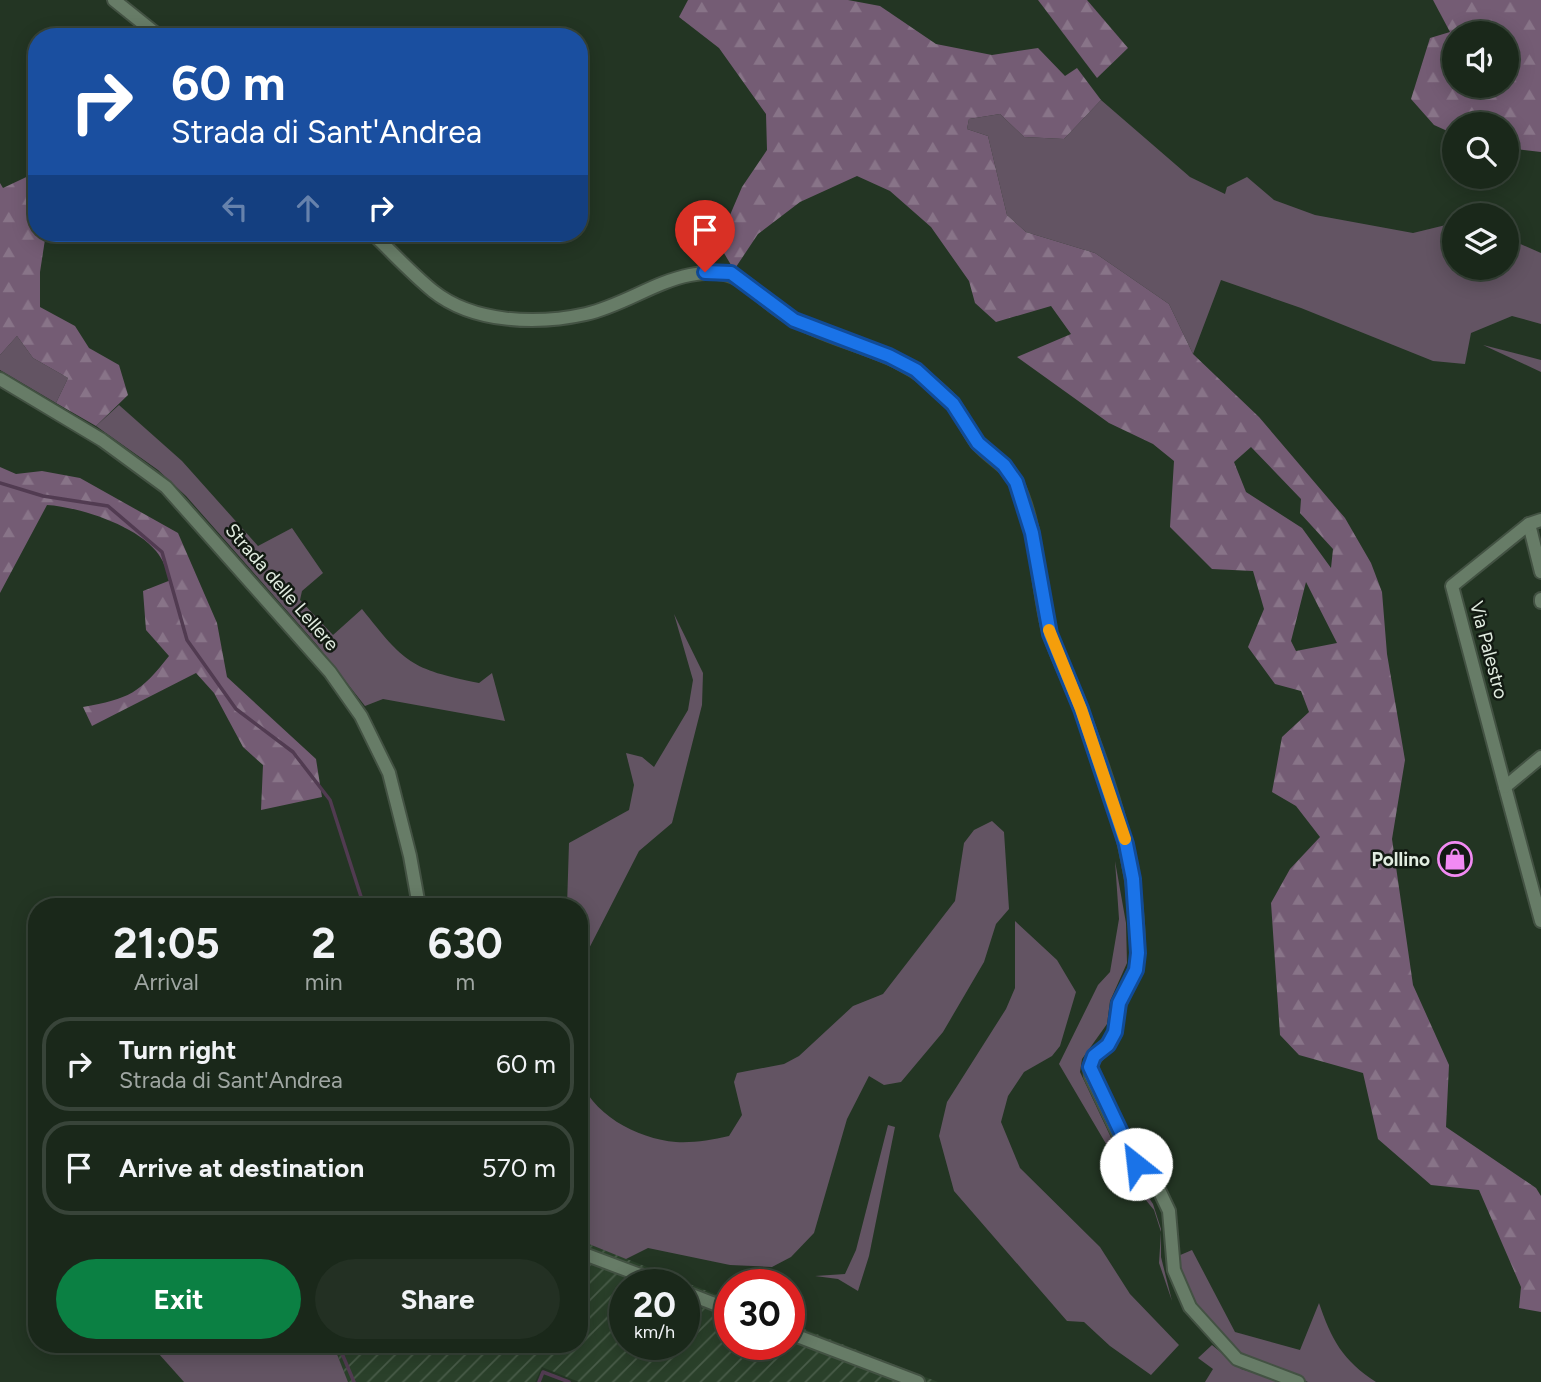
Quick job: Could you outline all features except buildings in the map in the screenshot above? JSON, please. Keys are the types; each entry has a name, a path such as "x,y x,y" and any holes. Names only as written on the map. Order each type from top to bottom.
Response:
{"street":[{"path":"114,0 149,28"},
{"path":"382,242 435,292 467,309 497,318 528,320 586,314 681,277 705,272 731,273 794,320 889,356 916,370 953,404 978,443 1004,465 1023,502 1050,634 1081,709 1126,844 1133,879 1138,953 1136,970 1119,1003 1115,1032 1108,1045 1094,1056 1090,1067 1091,1076 1123,1143 1160,1192 1169,1211 1174,1270 1191,1307 1237,1360 1298,1382"},
{"name":"Strada delle Lellere","path":"0,379 102,440 166,487 330,672 361,716 388,773 410,856 418,898"},
{"name":"Via Palestro","path":"1535,522 1541,572"},
{"name":"Via Palestro","path":"1535,522 1452,586 1541,921"},
{"path":"1506,786 1541,757"},
{"path":"588,1255 624,1269"},
{"path":"805,1338 918,1382"}],"shaded area":[{"path":"1101,100 1190,177 1225,194 1227,187 1247,177 1274,200 1315,215 1413,233 1442,226 1442,280 1519,280 1519,243 1541,253 1541,324 1512,316 1471,333 1465,364 1433,361 1301,308 1221,280 1193,354 1169,304 1095,253 1026,232 1007,215 988,136 967,129 969,119 1000,114 1024,137 1064,139"},
{"path":"17,336 33,358 68,378 56,403 0,370 0,355"},
{"path":"1483,345 1541,360 1541,372"},
{"path":"119,405 182,461 258,546 292,528 323,573 302,591 300,600 333,635 362,609 400,652 423,668 479,683 492,673 505,721 383,699 365,706 317,645 186,496 158,470 96,426"},
{"path":"674,614 703,673 702,705 672,823 639,851 588,950 588,898 567,898 569,843 629,810 634,785 626,753 642,757 654,767 688,710 693,680"},
{"path":"992,821 1004,832 1009,909 996,924 984,962 943,1032 901,1082 884,1085 869,1076 847,1119 814,1233 791,1257 772,1267 730,1265 648,1248 626,1259 588,1244 588,1094 617,1122 646,1136 683,1142 729,1136 742,1115 734,1082 737,1073 784,1064 799,1056 853,1006 883,994 955,901 964,843 974,830"},
{"path":"1115,861 1126,923 1127,963 1110,1001 1107,1024 1082,1059 1080,1072 1116,1148 1153,1204 1161,1232 1154,1210 1122,1171 1059,1064 1098,985 1110,972 1119,919"},
{"path":"1015,921 1057,960 1076,992 1060,1046 1052,1056 1024,1072 1008,1096 1001,1122 1020,1168 1100,1247 1130,1294 1179,1345 1151,1375 1110,1346 1084,1322 1067,1321 954,1191 939,1136 947,1102 1006,1009 1015,988"},
{"path":"888,1125 895,1127 869,1256 858,1291 838,1279 815,1276 845,1274 856,1250"},
{"path":"1161,1232 1161,1257 1172,1301 1159,1263"},
{"path":"588,1244 652,1269 609,1269 609,1360 700,1360 700,1288 714,1294 714,1360 805,1360 805,1329 938,1382 579,1382 542,1367 535,1382 348,1382 337,1353 588,1353"},
{"path":"1192,1250 1235,1332 1300,1350 1319,1303 1328,1328 1340,1348 1355,1366 1376,1382 1308,1382 1238,1356 1194,1303 1181,1281 1178,1256"},
{"path":"1212,1345 1241,1369 1283,1382 1205,1382 1213,1369 1198,1358"},
{"path":"158,1353 337,1353 348,1382 184,1382"}],"green space":[{"path":"688,0 848,0 880,6 936,44 992,55 1038,48 1065,76 1077,68 1101,100 1064,139 1024,137 1000,114 969,119 967,129 988,136 1007,215 1026,232 1095,253 1169,304 1193,354 1259,417 1345,518 1371,563 1382,592 1387,654 1405,760 1392,839 1413,985 1449,1065 1446,1127 1536,1188 1541,1196 1541,1312 1519,1308 1521,1287 1479,1190 1431,1185 1378,1139 1363,1073 1299,1055 1280,1035 1271,903 1290,869 1320,837 1296,806 1272,792 1282,737 1309,712 1301,691 1275,684 1248,647 1264,609 1253,571 1212,569 1170,527 1174,461 1153,444 1109,423 1017,357 1071,334 1051,306 996,322 975,303 969,281 931,227 890,191 857,176 800,202 758,234 734,270 718,243 742,187 767,150 766,114 719,48 679,17","holes":["1251,447 1301,499 1300,513 1333,549 1331,568 1302,528 1246,492 1234,462","1306,582 1337,643 1296,651 1291,641"]},
{"path":"1038,0 1087,0 1128,48 1097,78"},
{"path":"1433,0 1541,0 1541,152 1519,149 1519,112 1442,112 1442,129 1434,125 1411,99 1430,38 1442,34 1442,98 1519,98 1519,21 1444,21"},
{"path":"28,176 28,242 45,242 40,272 40,307 75,326 89,348 119,365 128,395 96,426 56,403 68,378 33,358 17,336 0,355 0,183 3,188"},
{"path":"0,467 16,474 42,471 80,478 178,533 217,623 227,677 316,759 322,797 261,810 263,765 243,747 214,693 196,673 92,726 83,707 112,701 132,692 150,678 169,656 146,630 143,591 171,580 158,554 135,533 106,519 75,509 47,505 0,593"}],"waterway":[{"path":"0,483 43,496 108,506 162,552 187,640 236,709 293,752 330,800 361,898"},
{"path":"342,1353 354,1382"},
{"path":"539,1382 543,1372 569,1382"}],"slow traffic":[{"path":"1049,630 1081,709 1125,839"}],"place":[{"name":"Pollino","path":"1455,859"}],"route":[{"path":"705,272 731,273 794,320 889,356 916,370 945,395 978,443 1004,465 1016,482 1032,533 1050,634 1081,709 1126,844 1133,879 1138,953 1136,970 1119,1003 1115,1032 1108,1045 1094,1056 1090,1067 1091,1076 1136,1164"}]}
